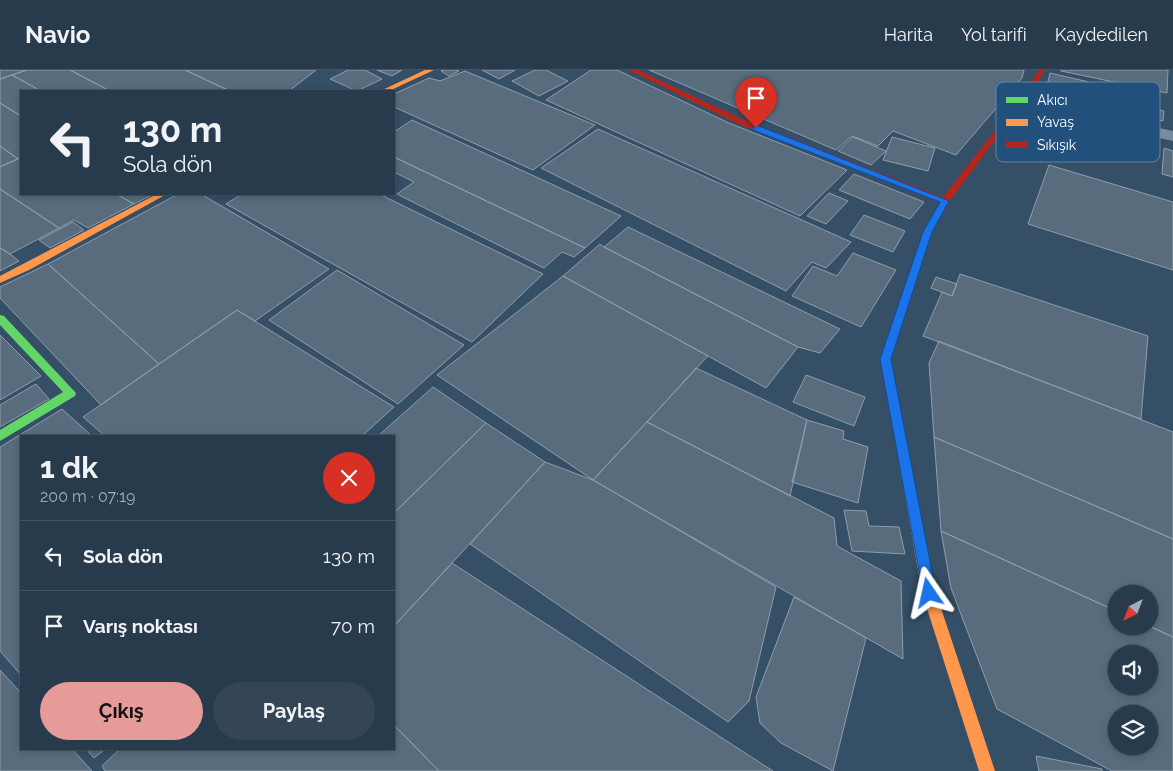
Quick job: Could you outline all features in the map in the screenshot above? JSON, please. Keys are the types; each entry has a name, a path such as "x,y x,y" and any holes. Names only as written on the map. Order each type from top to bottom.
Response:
{"street":[{"path":"386,90 431,70"},
{"path":"632,70 739,121 945,201"},
{"path":"1035,82 1042,70"},
{"path":"1160,133 1173,136"},
{"path":"987,771 929,593 886,359 927,232 945,201 996,134"},
{"path":"0,280 26,268 161,195"},
{"path":"0,319 71,392 0,436"}],"building":[{"path":"0,70 27,70 0,79"},
{"path":"27,70 70,70 108,90 39,90 12,75"},
{"path":"70,70 185,70 228,90 108,90"},
{"path":"185,70 316,70 290,90 228,90"},
{"path":"348,70 365,70 382,79 359,90 355,90 330,79"},
{"path":"377,70 402,70 392,76"},
{"path":"482,70 515,70 499,79"},
{"path":"535,70 546,70 568,81 539,96 512,81"},
{"path":"591,70 617,70 729,123 847,170 800,216 546,100"},
{"path":"649,70 1024,70 1019,82 996,82 996,108 956,155 893,131 878,146 852,136 836,150"},
{"path":"1168,70 1167,93 1160,92 1160,82 1114,82 1061,71"},
{"path":"441,71 459,71 449,76"},
{"path":"465,71 595,125 533,170 395,107 395,94 429,78 440,81"},
{"path":"1050,73 1089,82 1048,82"},
{"path":"12,75 39,90 20,90 20,115 0,103 0,79"},
{"path":"0,103 20,115 20,158 18,159 0,146"},
{"path":"1160,110 1164,111 1163,121 1160,120"},
{"path":"412,120 621,216 585,248 395,157 395,131"},
{"path":"598,129 851,242 826,268 812,262 786,291 541,168"},
{"path":"853,137 886,151 871,165 838,151"},
{"path":"892,137 935,148 928,171 883,160"},
{"path":"0,146 18,159 0,167"},
{"path":"1164,148 1173,151 1173,177 1162,174"},
{"path":"20,157 20,195 118,195 134,204 88,228 74,220 59,228 0,189 0,167"},
{"path":"395,157 585,248 574,257 562,252 544,268 397,194 414,182 395,172"},
{"path":"1049,165 1173,202 1173,270 1028,224"},
{"path":"854,174 924,202 910,219 839,190"},
{"path":"0,189 59,228 10,254 0,248"},
{"path":"829,193 848,201 826,224 807,216"},
{"path":"118,195 152,195 134,204"},
{"path":"176,195 203,195 329,269 255,321 237,310 159,364 48,264"},
{"path":"240,195 381,195 543,274 472,342 226,204"},
{"path":"864,215 905,231 893,252 850,235"},
{"path":"73,222 84,230 50,248 39,240"},
{"path":"628,227 840,329 820,353 798,347 604,247"},
{"path":"600,244 798,347 766,388 563,276"},
{"path":"0,248 10,254 19,261 0,271"},
{"path":"853,253 896,270 861,327 792,296 813,266 837,276"},
{"path":"48,264 159,364 101,405 0,298 0,287"},
{"path":"337,270 464,345 398,404 269,320"},
{"path":"960,274 1148,336 1141,419 923,336 942,292 952,296"},
{"path":"563,276 708,356 593,480 437,375"},
{"path":"936,277 957,284 952,296 931,288"},
{"path":"237,310 394,407 363,435 104,435 83,417"},
{"path":"0,335 41,376 0,400"},
{"path":"939,341 1173,432 1173,539 934,437 929,363"},
{"path":"696,368 807,420 790,496 647,422"},
{"path":"806,375 865,397 854,426 793,402"},
{"path":"36,384 49,399 0,427 0,405"},
{"path":"433,387 486,423 395,512 395,435 379,435"},
{"path":"62,409 91,435 20,435 20,674 0,651 0,447"},
{"path":"807,420 844,431 843,439 868,447 858,503 792,482"},
{"path":"647,422 834,518 837,546 901,581 903,659 593,480"},
{"path":"486,423 545,462 395,625 395,512"},
{"path":"934,437 1173,539 1173,637 1158,630 1158,585 1108,585 1108,607 941,531"},
{"path":"545,462 593,480 776,587 749,701 728,722 470,544"},
{"path":"844,510 866,511 869,526 899,527 905,554 852,551"},
{"path":"941,531 1108,607 1108,635 1158,635 1158,630 1173,637 1173,771 1112,771 997,709 951,588"},
{"path":"452,563 773,771 439,771 395,726 395,625"},
{"path":"794,597 866,638 833,771 781,743 760,723 756,697"},
{"path":"0,670 20,692 20,750 73,750 92,771 0,771"},
{"path":"395,726 439,771 105,771 102,766 119,750 395,750"},
{"path":"87,750 104,750 94,758"},
{"path":"1036,756 1102,769 1102,771 1039,771"}],"traffic: fast":[{"path":"0,319 71,393 0,436"}],"traffic: slow":[{"path":"386,90 431,70"},
{"path":"0,280 26,268 161,195"},
{"path":"892,394 929,593 987,771"}],"traffic: jam":[{"path":"632,70 739,121 945,201"},
{"path":"1034,82 1042,70"},
{"path":"892,394 886,359 927,232 945,201 996,133"}],"route":[{"path":"756,128 945,201 927,232 886,359 929,593"}]}
